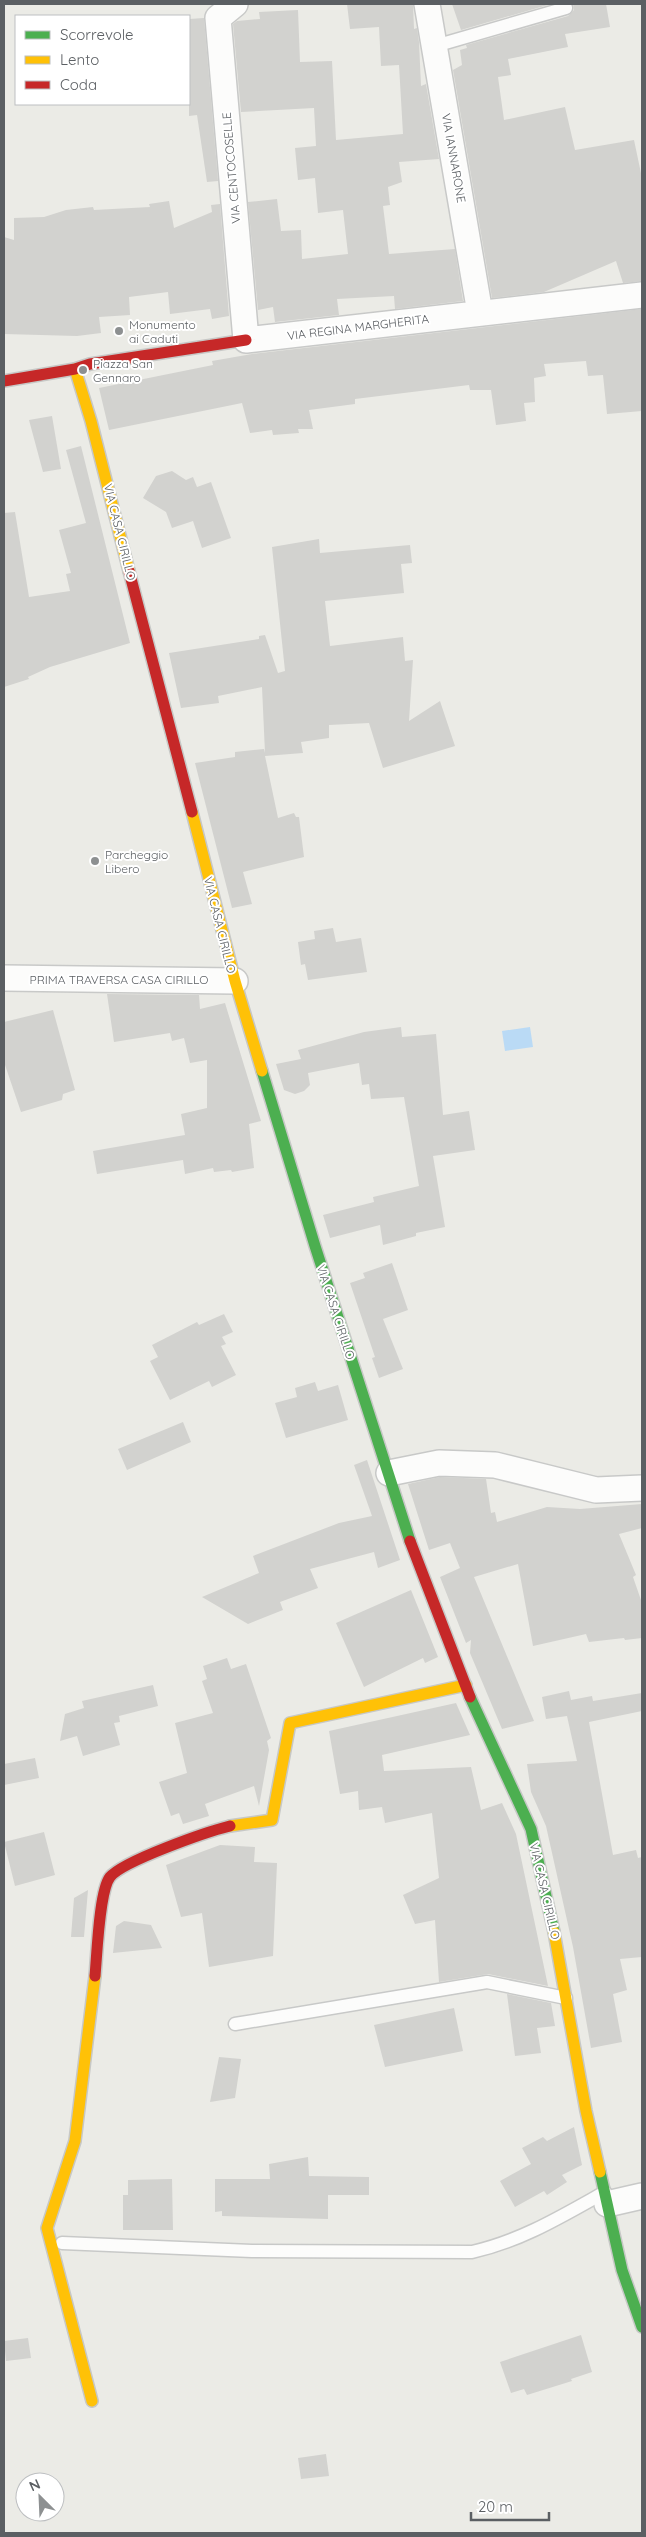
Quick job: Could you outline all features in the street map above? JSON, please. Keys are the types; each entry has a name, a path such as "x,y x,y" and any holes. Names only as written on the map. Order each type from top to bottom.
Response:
{"street":[{"name":"VIA CENTOCOSELLE","path":"234,4 218,18 246,340"},
{"name":"VIA IANNARONE","path":"428,4 480,313"},
{"name":"VIA REGINA MARGHERITA","path":"4,381 75,369 90,364 246,340 642,295"},
{"name":"VIA CASA CIRILLO","path":"75,369 91,421 235,981 315,1246 415,1557 472,1702 531,1830 566,1998 586,2111 622,2270 642,2327"},
{"name":"PRIMA TRAVERSA CASA CIRILLO","path":"4,978 235,981"},
{"path":"389,1473 439,1463 495,1465 596,1490 642,1488"},
{"path":"92,2401 47,2228 75,2141 87,2056 104,1892 109,1878 118,1870 198,1834 241,1822 272,1820 290,1723 466,1685"},
{"path":"606,2198 642,2196"}],"lane":[{"path":"435,46 566,8 564,4"},
{"path":"235,2024 488,1982 566,1998"},
{"path":"62,2243 252,2251 472,2252 494,2247 530,2233 606,2198"}],"water":[{"path":"530,1027 533,1047 505,1051 502,1031"}],"building":[{"path":"347,4 413,4 414,29 417,28 419,42 421,86 426,84 439,159 399,162 402,182 388,187 390,205 383,206 389,254 455,249 463,301 395,309 394,296 337,299 339,315 275,322 273,307 258,310 248,202 277,199 281,231 301,230 302,259 348,254 343,210 318,213 315,178 298,180 295,148 316,146 314,108 241,112 233,24 237,21 260,19 259,12 298,10 300,62 332,61 336,140 403,134 399,65 381,66 379,27 350,29"},
{"path":"452,4 551,4 461,30"},
{"path":"573,4 606,4 610,27 565,34 568,47 508,59 511,75 498,77 504,120 565,107 575,150 634,140 642,178 642,281 623,283 616,261 544,292 492,298 453,70 462,65 460,50 467,48 466,45 568,16 574,10"},
{"path":"204,18 218,181 207,182 197,115 189,116 190,19"},
{"path":"169,201 174,228 212,212 211,205 220,204 229,316 212,319 210,309 170,314 168,292 129,297 130,315 99,317 101,333 77,336 4,334 4,237 14,240 14,218 44,217 66,210 93,207 94,210 150,207 149,204"},
{"path":"642,309 642,411 607,414 603,375 588,376 586,361 544,364 546,376 534,378 535,402 524,403 526,421 496,425 491,390 470,390 469,385 355,399 355,404 309,410 313,429 298,429 299,433 273,435 272,430 250,433 242,403 109,430 99,388 213,365 212,361 252,354"},
{"path":"52,416 61,469 43,472 29,420"},
{"path":"81,446 130,643 50,667 28,677 29,679 4,687 4,513 15,512 29,597 70,591 66,574 71,573 59,530 86,523 66,450"},
{"path":"172,471 186,480 193,477 197,487 211,482 231,538 202,548 193,521 172,528 166,512 143,498 156,476"},
{"path":"319,539 320,553 410,545 412,563 401,564 404,593 325,601 330,646 403,637 405,661 413,660 409,721 440,701 455,746 383,768 369,723 329,725 329,738 301,742 303,753 265,756 278,818 294,813 296,817 299,817 304,857 243,872 252,904 232,908 195,763 235,757 235,752 264,749 265,753 262,687 218,696 219,703 181,708 169,653 259,639 259,636 265,635 278,673 285,671 272,547"},
{"path":"333,928 336,942 361,938 367,972 308,980 305,964 301,965 298,942 315,939 314,931"},
{"path":"107,994 199,995 200,1009 225,1003 261,1121 249,1124 254,1168 232,1172 231,1170 214,1172 213,1168 185,1174 183,1160 97,1174 93,1151 185,1135 181,1114 207,1108 207,1060 190,1063 184,1038 172,1041 170,1033 114,1042"},
{"path":"53,1010 75,1090 63,1094 62,1100 21,1112 4,1062 4,1022"},
{"path":"401,1027 402,1037 436,1034 443,1115 469,1111 475,1150 433,1156 445,1227 416,1233 416,1236 383,1245 380,1225 330,1238 323,1215 374,1202 373,1197 419,1186 404,1097 371,1099 369,1084 362,1085 359,1063 308,1073 310,1085 304,1091 295,1094 284,1090 276,1064 301,1059 298,1050 364,1032"},
{"path":"392,1263 408,1310 383,1319 403,1369 379,1378 372,1358 375,1357 350,1283 365,1278 363,1273"},
{"path":"224,1314 233,1332 222,1337 226,1344 221,1346 236,1375 212,1387 209,1381 170,1400 150,1361 158,1357 152,1345 197,1322 199,1325"},
{"path":"315,1382 318,1391 338,1385 348,1420 286,1438 275,1403 297,1397 295,1388"},
{"path":"183,1422 191,1442 127,1470 118,1449"},
{"path":"367,1460 400,1560 378,1568 374,1552 310,1569 318,1588 280,1602 283,1610 248,1624 202,1597 259,1573 253,1556 339,1523 372,1516 354,1465"},
{"path":"440,1477 486,1479 491,1513 495,1512 497,1522 547,1507 580,1509 642,1504 642,1528 619,1534 636,1575 633,1577 642,1603 642,1638 589,1642 586,1634 533,1646 518,1564 474,1577 534,1721 502,1729 470,1653 471,1640 466,1643 440,1577 460,1568 450,1543 429,1550 408,1484"},
{"path":"411,1590 438,1657 425,1663 423,1658 364,1687 336,1623"},
{"path":"227,1658 231,1669 246,1664 271,1738 267,1741 269,1750 259,1806 254,1786 205,1804 209,1816 183,1824 179,1813 171,1816 159,1782 187,1773 175,1723 213,1713 202,1681 207,1679 203,1666"},
{"path":"153,1685 158,1706 119,1716 120,1722 114,1723 120,1745 83,1756 77,1736 60,1741 65,1714 84,1708 82,1701"},
{"path":"569,1691 571,1700 592,1696 593,1701 642,1693 642,1711 589,1722 613,1855 636,1850 638,1858 642,1857 642,1957 620,1959 627,1990 613,1994 622,2042 591,2048 573,1947 546,1826 531,1792 527,1764 577,1761 567,1716 546,1719 542,1697"},
{"path":"456,1703 470,1735 382,1755 384,1771 471,1767 481,1810 502,1803 516,1834 548,1986 488,1974 439,1982 435,1920 415,1924 403,1895 439,1878 432,1813 385,1823 382,1807 359,1810 358,1791 340,1794 329,1731"},
{"path":"35,1758 39,1778 4,1785 4,1764"},
{"path":"44,1832 55,1875 15,1886 4,1842"},
{"path":"220,1845 255,1847 254,1862 277,1863 273,1956 209,1967 202,1913 181,1917 166,1865"},
{"path":"88,1890 84,1937 71,1937 74,1898"},
{"path":"124,1921 151,1925 162,1948 113,1953 116,1926"},
{"path":"507,1994 551,2003 555,2026 537,2028 541,2053 515,2056"},
{"path":"454,2008 463,2051 385,2067 374,2025"},
{"path":"219,2057 241,2059 235,2098 210,2102"},
{"path":"574,2127 582,2165 562,2175 567,2182 547,2195 544,2191 515,2207 500,2181 531,2164 522,2148 543,2137 547,2141"},
{"path":"308,2157 309,2176 369,2177 369,2195 328,2195 328,2219 222,2216 222,2211 215,2212 215,2179 270,2179 269,2164"},
{"path":"172,2179 173,2230 123,2230 123,2195 128,2195 128,2180"},
{"path":"581,2335 592,2372 571,2379 572,2381 527,2395 524,2389 511,2393 500,2362"},
{"path":"28,2338 31,2358 6,2361 4,2341"},
{"path":"326,2454 329,2476 301,2479 298,2458"}],"traffic: fast":[{"path":"262,1071 315,1246 410,1541"},
{"path":"470,1697 531,1829 554,1932"},
{"path":"600,2172 622,2270 642,2327"}],"traffic: slow":[{"path":"75,369 91,421 129,571"},
{"path":"192,812 235,981 262,1071"},
{"path":"230,1826 272,1820 290,1723 466,1685"},
{"path":"554,1932 586,2111 600,2172"},
{"path":"92,2401 47,2228 75,2141 95,1976"}],"traffic: jam":[{"path":"4,381 75,369 90,364 246,340"},
{"path":"129,571 192,812"},
{"path":"410,1541 470,1697"},
{"path":"95,1976 101,1909 106,1884 110,1877 118,1870 147,1855 230,1826"}],"place":[{"name":"Monumento ai Caduti","path":"119,331"},
{"name":"Piazza San Gennaro","path":"83,370"},
{"name":"Parcheggio Libero","path":"95,861"}]}
